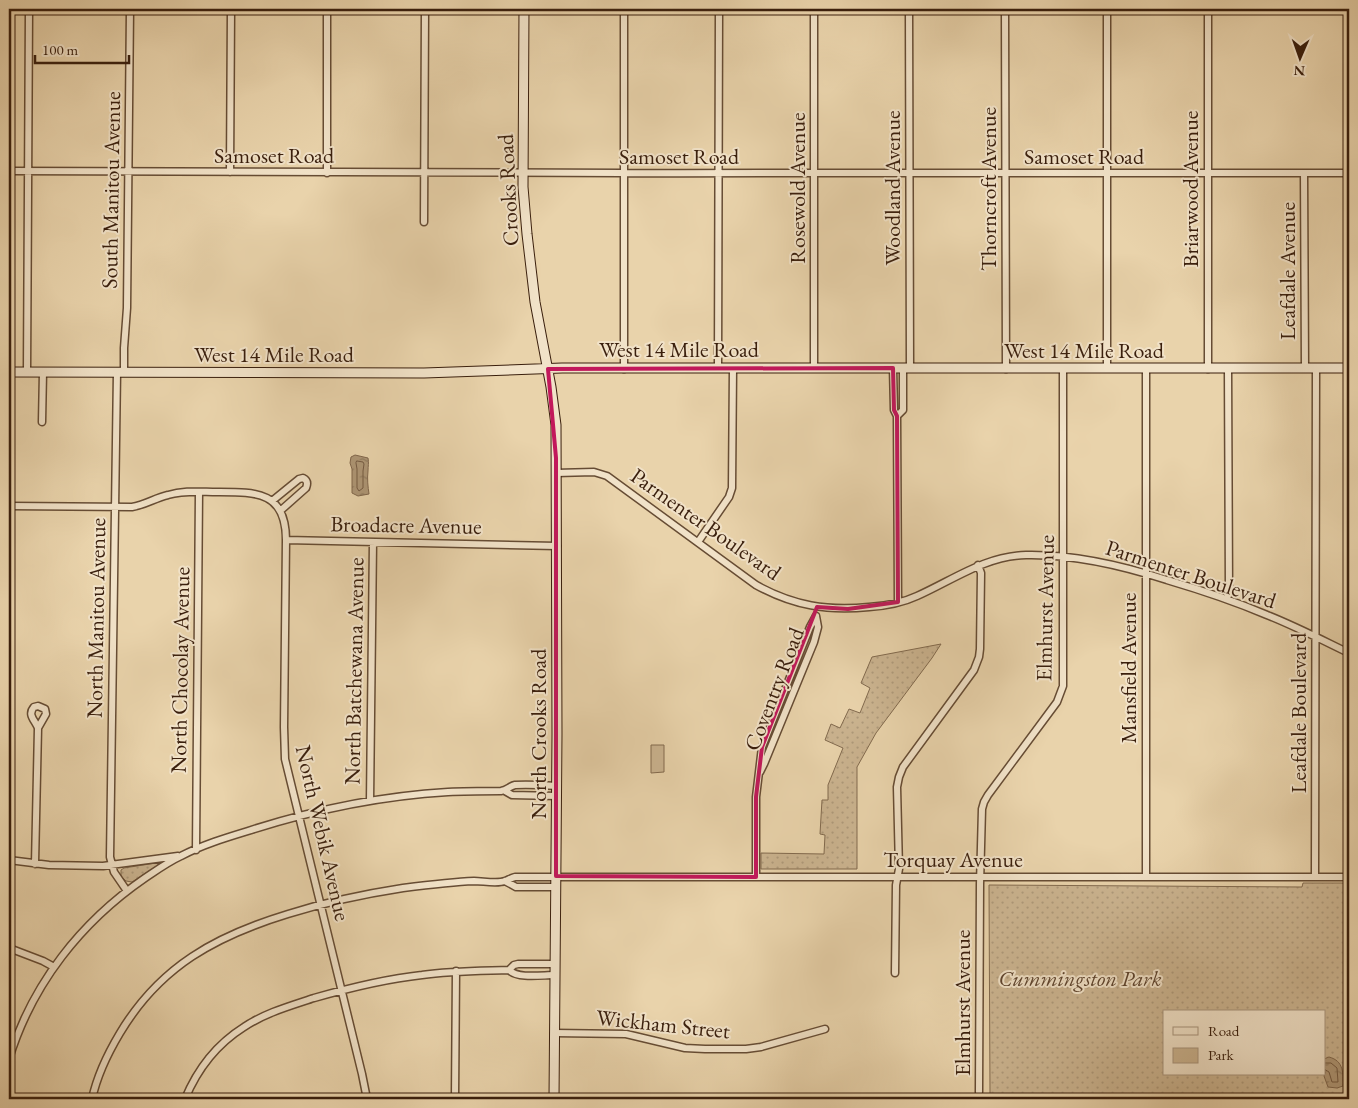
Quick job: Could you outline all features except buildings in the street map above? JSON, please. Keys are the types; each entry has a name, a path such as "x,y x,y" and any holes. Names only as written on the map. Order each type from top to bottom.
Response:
{"main road":[{"name":"Crooks Road","path":"524,9 523,174 525,215 535,302 548,368"},
{"name":"West 14 Mile Road","path":"9,372 424,373 548,368 1349,368"},
{"name":"North Crooks Road","path":"548,368 556,425 557,546 554,1099"}],"street":[{"path":"27,372 29,9"},
{"name":"South Manitou Avenue","path":"121,372 127,308 130,9"},
{"path":"230,172 231,9"},
{"path":"327,9 327,173"},
{"path":"424,222 425,9"},
{"path":"624,9 624,369"},
{"path":"718,368 719,9"},
{"name":"Rosewold Avenue","path":"814,9 814,368"},
{"name":"Woodland Avenue","path":"897,416 903,410 906,368 909,9"},
{"name":"Thorncroft Avenue","path":"1006,9 1006,369"},
{"path":"1107,9 1107,368"},
{"name":"Briarwood Avenue","path":"1208,9 1208,369"},
{"name":"Samoset Road","path":"9,171 523,174 1349,173"},
{"name":"Leafdale Avenue","path":"1304,173 1305,368"},
{"path":"698,542 729,497 732,488 733,368"},
{"name":"Woodland Avenue","path":"893,368 894,410 897,416 898,602"},
{"name":"Elmhurst Avenue","path":"979,1092 981,816 984,802 1057,702 1062,692 1064,679 1063,368"},
{"name":"Mansfield Avenue","path":"1146,368 1146,877"},
{"name":"Leafdale Boulevard","path":"1315,877 1316,368"},
{"path":"1227,599 1229,592 1228,369"},
{"path":"42,422 43,372"},
{"name":"North Manitou Avenue","path":"111,865 110,809 116,507 121,372"},
{"name":"Parmenter Boulevard","path":"556,473 594,472 607,476 756,585 768,592 792,601 817,607 848,609 880,606 916,596 978,565 1014,556 1064,556 1146,573 1227,599 1268,615 1349,653"},
{"name":"Broadacre Avenue","path":"272,502 299,479 303,478 307,484 306,488 280,510"},
{"path":"9,506 138,506 169,494 183,492 249,492 261,495 280,510 285,521 286,540"},
{"name":"North Chocolay Avenue","path":"196,850 199,492"},
{"name":"Broadacre Avenue","path":"286,540 557,546"},
{"name":"North Webik Avenue","path":"286,540 284,750 286,766 367,1099"},
{"name":"North Batchewana Avenue","path":"370,801 373,542"},
{"path":"895,973 896,885 898,869 897,787 899,776 902,767 974,670 979,657 981,573 978,565"},
{"name":"Coventry Road","path":"756,877 756,797 762,747 816,616 817,607"},
{"path":"35,864 38,728"},
{"path":"505,791 514,785 557,786"},
{"path":"9,1059 17,1035 35,997 54,967 82,931 126,891 182,855 236,835 299,816 370,801 448,792 505,791 512,795 557,796"},
{"path":"9,860 35,864 73,866 111,865 182,855"},
{"path":"111,865 126,891"},
{"name":"Torquay Avenue","path":"505,881 515,877 556,876 1349,877"},
{"path":"92,1099 105,1060 127,1020 153,989 173,970 200,951 232,934 263,922 320,905 365,894 427,885 505,881 516,887 556,887"},
{"path":"9,948 54,967"},
{"path":"509,970 518,964 554,964"},
{"path":"185,1099 193,1082 212,1055 231,1036 254,1021 281,1009 342,990 404,977 456,971 509,970 518,975 554,975"},
{"path":"455,1099 456,971"},
{"name":"Wickham Street","path":"554,1033 626,1034 686,1048 752,1049 825,1029"},
{"path":"9,1033 17,1035"}],"highlighted area":[{"path":"893,368 894,410 897,416 898,602 848,609 817,607 762,747 756,797 756,877 556,876 556,458 548,369"}],"green space":[{"path":"941,644 876,733 857,767 857,869 761,869 761,853 824,854 825,835 820,834 822,800 828,800 828,785 843,748 825,740 831,724 840,728 849,709 860,713 870,688 861,683 872,657"},
{"path":"651,745 664,745 664,772 651,773"},
{"path":"158,863 158,865 132,882 126,881 121,876 121,870 124,868"},
{"name":"Cummingston Park","path":"1303,883 1349,883 1349,1099 990,1097 989,885 1302,887"}],"water":[{"path":"355,455 368,458 369,494 358,496 352,493 352,469 350,463 351,457"},
{"path":"1329,1057 1338,1061 1343,1072 1343,1086 1337,1088 1328,1087 1324,1076 1326,1076 1326,1058"}]}
